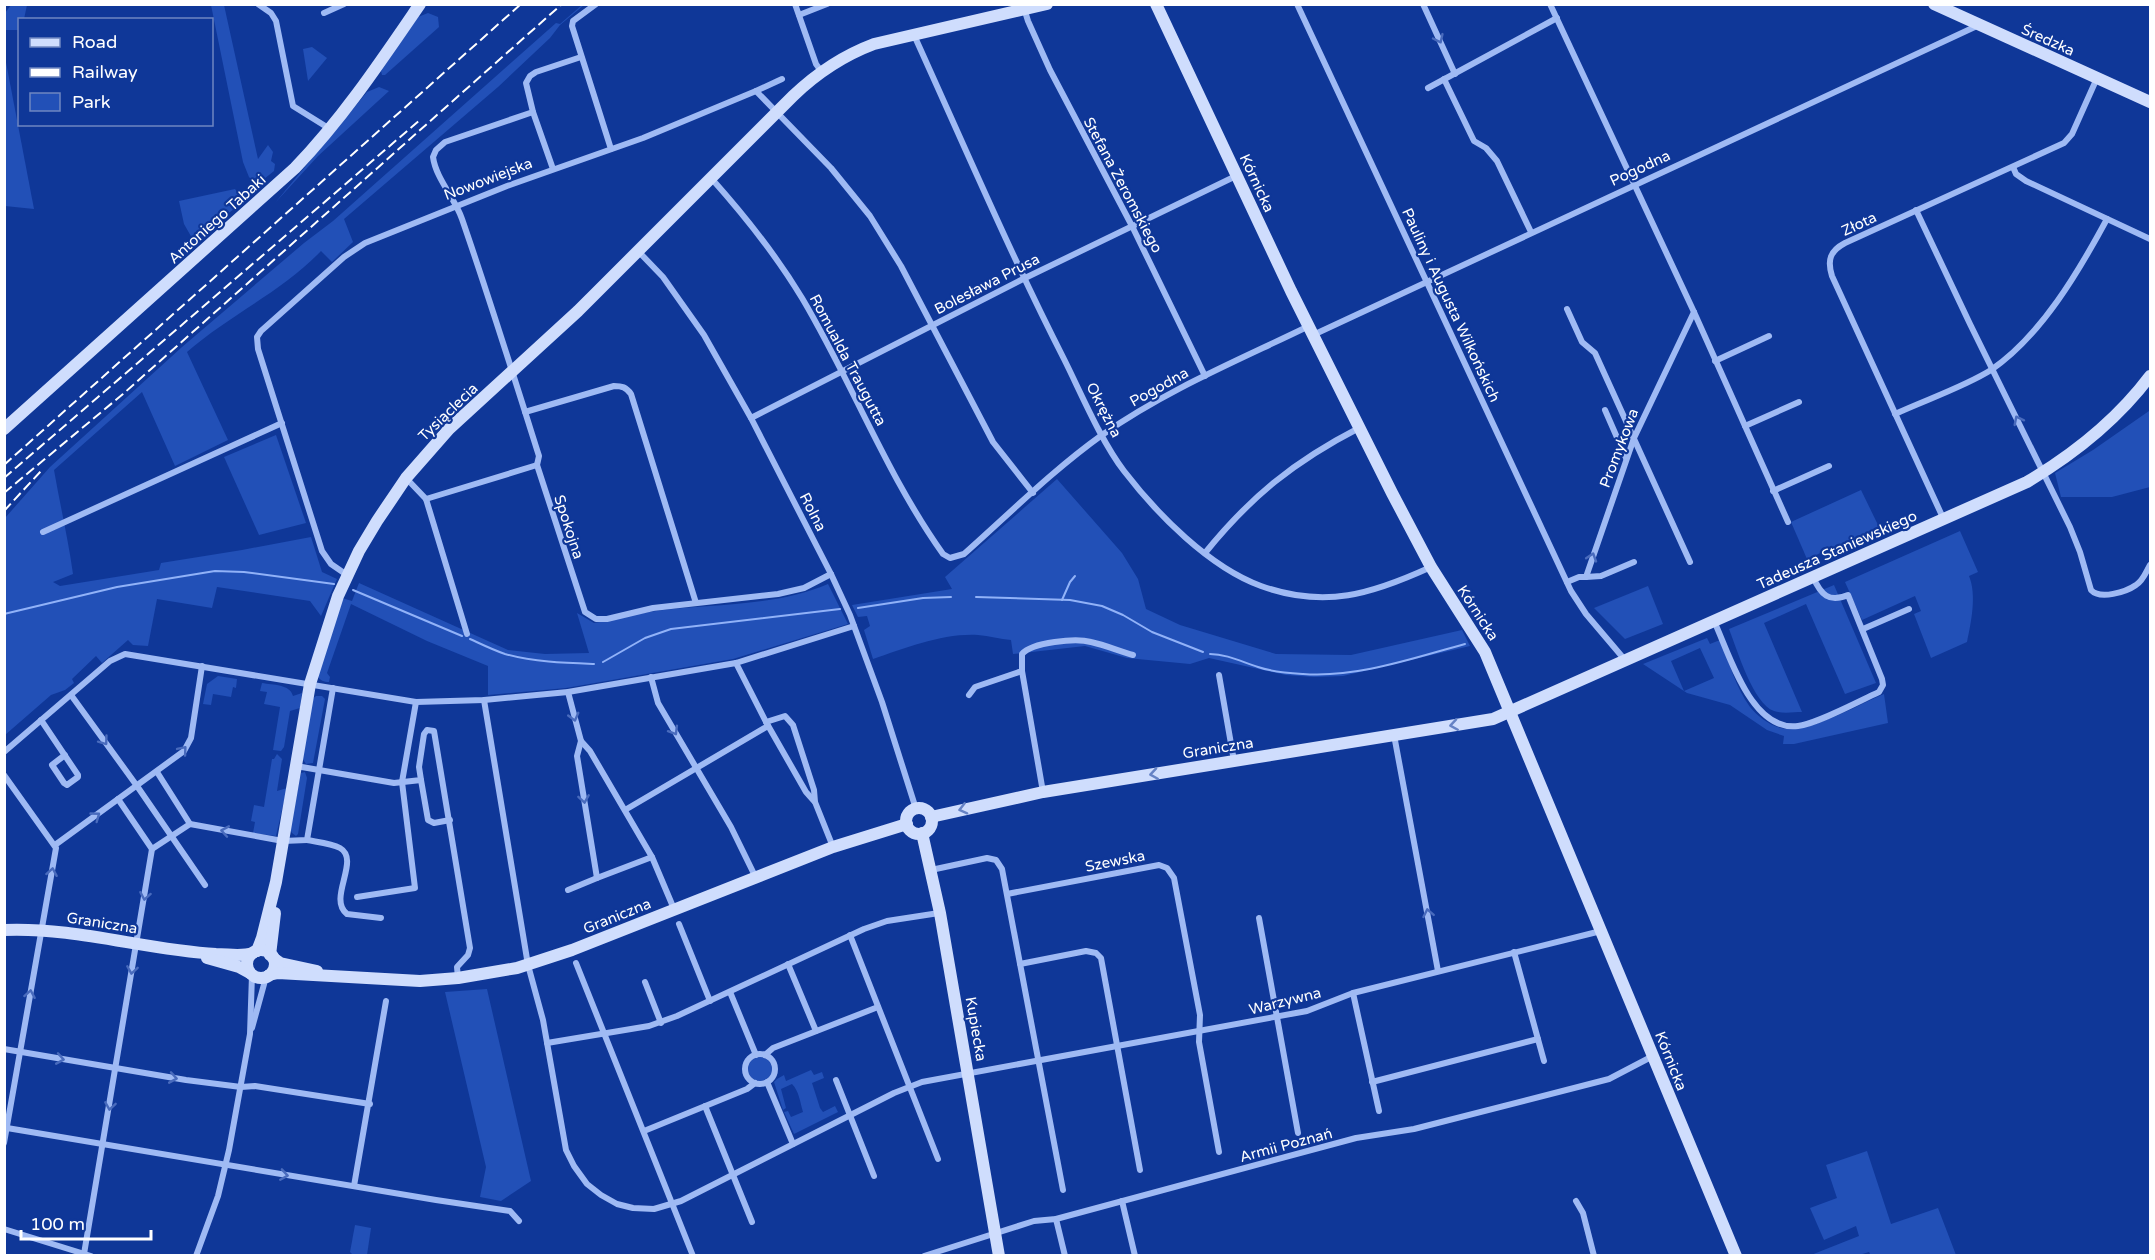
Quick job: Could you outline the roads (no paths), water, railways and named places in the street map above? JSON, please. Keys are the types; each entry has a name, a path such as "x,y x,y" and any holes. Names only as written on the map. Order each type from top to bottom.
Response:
{"street":[{"path":"258,4 271,13 275,19 293,106 330,129"},
{"path":"324,13 344,4"},
{"name":"Antoniego Tabaki","path":"4,429 295,168 354,100 420,4"},
{"path":"596,4 573,21 573,29 611,149"},
{"path":"795,4 816,64 821,71 865,47 1047,4"},
{"path":"799,15 827,4"},
{"name":"Kórnicka","path":"1156,4 1359,428 1431,567 1481,645 1736,1256"},
{"name":"Pauliny i Augusta Wilkońskich","path":"1297,4 1567,582 1586,614 1625,660"},
{"path":"1423,4 1455,74"},
{"path":"1550,4 1694,312 1788,522"},
{"name":"Średzka","path":"1934,4 2151,102"},
{"name":"Stefana Żeromskiego","path":"1024,8 1050,70 1132,226 1205,376"},
{"path":"1428,88 1557,18"},
{"name":"Pogodna","path":"952,558 964,554 1103,435 1155,401 1205,376 1426,281 1979,25"},
{"name":"Okrężna","path":"913,34 1023,279 1103,435 1119,464 1161,513 1205,553 1251,582 1306,597 1338,597 1369,592 1392,585 1431,567"},
{"path":"553,169 526,88 530,76 581,57"},
{"name":"Tysiąclecia","path":"255,952 262,938 276,882 309,684 328,621 347,575 377,521 406,478 449,429 578,312 776,112 821,71"},
{"name":"Złota","path":"1944,519 1832,276 1829,262 1832,253 1839,246 2068,140 2097,78"},
{"name":"Nowowiejska","path":"282,423 258,349 257,337 353,250 365,243 553,169 668,128 782,80"},
{"path":"1444,80 1474,141 1485,147 1497,160 1531,232"},
{"path":"756,91 831,168 870,216 901,266 993,442 1033,493"},
{"name":"Spokojna","path":"533,112 449,141 436,150 433,157 458,206 539,456 537,465 582,607 590,616 607,619 653,608 792,591 813,584 831,574"},
{"path":"2013,166 2016,174 2026,181 2151,239"},
{"name":"Bolesława Prusa","path":"751,418 1023,279 1237,176"},
{"name":"Romualda Traugutta","path":"711,178 749,221 786,272 842,372 910,505 943,554 952,558"},
{"path":"1917,210 1991,369 2073,536 2091,590 2102,596 2127,590 2140,581 2151,565"},
{"path":"1895,414 1991,369 2016,348 2045,315 2086,258 2107,219"},
{"name":"Rolna","path":"639,251 663,277 698,325 751,418 831,574 854,626 882,702 916,809"},
{"path":"1567,309 1582,342 1595,353 1690,562"},
{"name":"Promykowa","path":"1586,577 1634,438 1694,312"},
{"path":"1715,361 1769,336"},
{"name":"Tadeusza Staniewskiego","path":"1510,711 2027,482 2066,458 2098,433 2151,376"},
{"path":"525,412 614,386 624,387 631,394 696,603"},
{"path":"1745,426 1798,402"},
{"path":"1605,410 1626,458"},
{"path":"43,532 282,423 322,551 331,564 347,575"},
{"path":"1205,553 1239,513 1286,471 1359,428"},
{"path":"426,499 537,465"},
{"path":"1773,490 1829,466"},
{"path":"406,478 426,499 468,634"},
{"path":"1567,582 1579,577 1601,576 1634,562"},
{"path":"1714,620 1752,704 1774,722 1799,726 1879,692 1883,685 1882,679 1848,595 1832,599 1817,587 1813,577"},
{"path":"1863,629 1909,609"},
{"path":"4,752 110,661 122,655 133,654 416,702 484,700 568,692 736,663 854,626"},
{"path":"1043,792 1022,671 1021,658 1024,651 1033,646 1085,641 1133,655"},
{"path":"736,663 767,724 806,792 815,802"},
{"path":"55,845 184,751 190,740 202,666"},
{"path":"969,695 975,687 1022,671"},
{"path":"1220,675 1234,761"},
{"path":"651,678 658,703 731,827 755,876"},
{"path":"307,840 333,688"},
{"path":"568,692 581,741 590,751 652,857 674,909"},
{"path":"70,695 137,786 205,885"},
{"name":"Warzywna","path":"484,700 528,965 548,1043 563,1140 568,1156 581,1176 601,1196 624,1206 654,1209 674,1204 849,1115 909,1086 928,1080 1039,1062 1307,1011 1353,993 1602,931"},
{"path":"357,897 415,888 402,782 416,702"},
{"name":"Graniczna","path":"931,817 1043,792 1493,719 1510,711"},
{"path":"625,810 767,724 781,716 786,716 791,721 814,790 815,802 833,847"},
{"path":"41,720 65,755 79,776 67,785 52,765 65,755"},
{"path":"450,820 434,823 429,820 419,767 424,734 430,730 436,733 450,820 470,948 468,955 457,967 458,978"},
{"path":"1394,735 1438,971"},
{"path":"581,741 577,756 597,878"},
{"path":"295,766 394,783 421,780"},
{"path":"157,772 190,824"},
{"path":"4,775 55,845 56,852 4,1143"},
{"path":"118,799 153,849"},
{"path":"916,809 925,810 931,817 930,828 921,833 911,831 907,824 908,815 916,809"},
{"path":"4,1229 88,1255 103,1144 153,849 190,824 283,841 307,840 338,846 344,851 347,859 340,899 343,911 347,914 381,918"},
{"name":"Graniczna","path":"268,976 278,973 407,981 458,978 528,965 755,876 833,847 907,824"},
{"name":"Kupiecka","path":"921,833 940,913 999,1256"},
{"path":"568,890 652,857"},
{"path":"931,870 987,858 994,859 1002,869 1063,1190"},
{"name":"Szewska","path":"1007,894 1159,865 1167,868 1174,878 1200,1015 1199,1032"},
{"name":"Tysiąclecia","path":"271,956 276,882"},
{"path":"548,1043 661,1023 850,935 886,921 940,913"},
{"path":"1259,918 1299,1133"},
{"path":"679,924 710,1001"},
{"name":"Graniczna","path":"4,930 41,930 195,953 244,956 255,952"},
{"path":"850,935 938,1159"},
{"path":"196,1256 215,1206 226,1166 250,1034 268,976 274,969 271,956 264,951 255,952 247,962 251,974 250,1034"},
{"path":"1020,963 1086,951 1096,953 1102,962 1140,1170"},
{"path":"1514,952 1544,1061"},
{"name":"Graniczna","path":"195,953 239,967 251,974"},
{"name":"Graniczna","path":"271,956 280,963 327,975"},
{"path":"576,963 693,1256"},
{"path":"788,964 816,1031"},
{"path":"251,974 259,978 268,976"},
{"path":"645,982 661,1023"},
{"path":"730,992 756,1055"},
{"path":"1353,993 1379,1111"},
{"path":"354,1186 386,1001"},
{"path":"765,1055 773,1048 878,1007"},
{"path":"1199,1032 1219,1152"},
{"path":"1372,1082 1538,1039"},
{"path":"4,1049 186,1080 241,1087 255,1086 370,1104"},
{"path":"644,1131 747,1089 756,1083 768,1082 775,1069 772,1061 765,1055 756,1055 748,1060 746,1069 748,1078 756,1083"},
{"name":"Armii Poznań","path":"924,1256 1034,1221 1056,1219 1356,1138 1414,1129 1609,1078 1653,1056"},
{"path":"836,1080 874,1176"},
{"path":"768,1082 793,1144"},
{"path":"705,1106 752,1222"},
{"path":"7,1128 226,1166 510,1211 519,1221"},
{"path":"1122,1201 1135,1256"},
{"path":"1576,1201 1583,1214 1594,1256"},
{"path":"1056,1219 1065,1256"}],"waterway":[{"path":"4,614 117,587 215,571 244,572 334,584"},
{"path":"1062,600 1075,576"},
{"path":"353,590 462,636"},
{"path":"858,608 923,598 951,597"},
{"path":"976,597 1070,600 1102,606 1152,632 1203,652"},
{"path":"603,662 645,638 671,629 840,609"},
{"path":"470,639 516,657 549,662 594,664"},
{"path":"1210,654 1274,671 1324,674 1385,666 1465,644"}],"railway":[{"path":"4,465 521,4"},
{"path":"4,493 123,394 562,4"},
{"path":"4,478 421,119"},
{"path":"4,511 41,471"}]}
